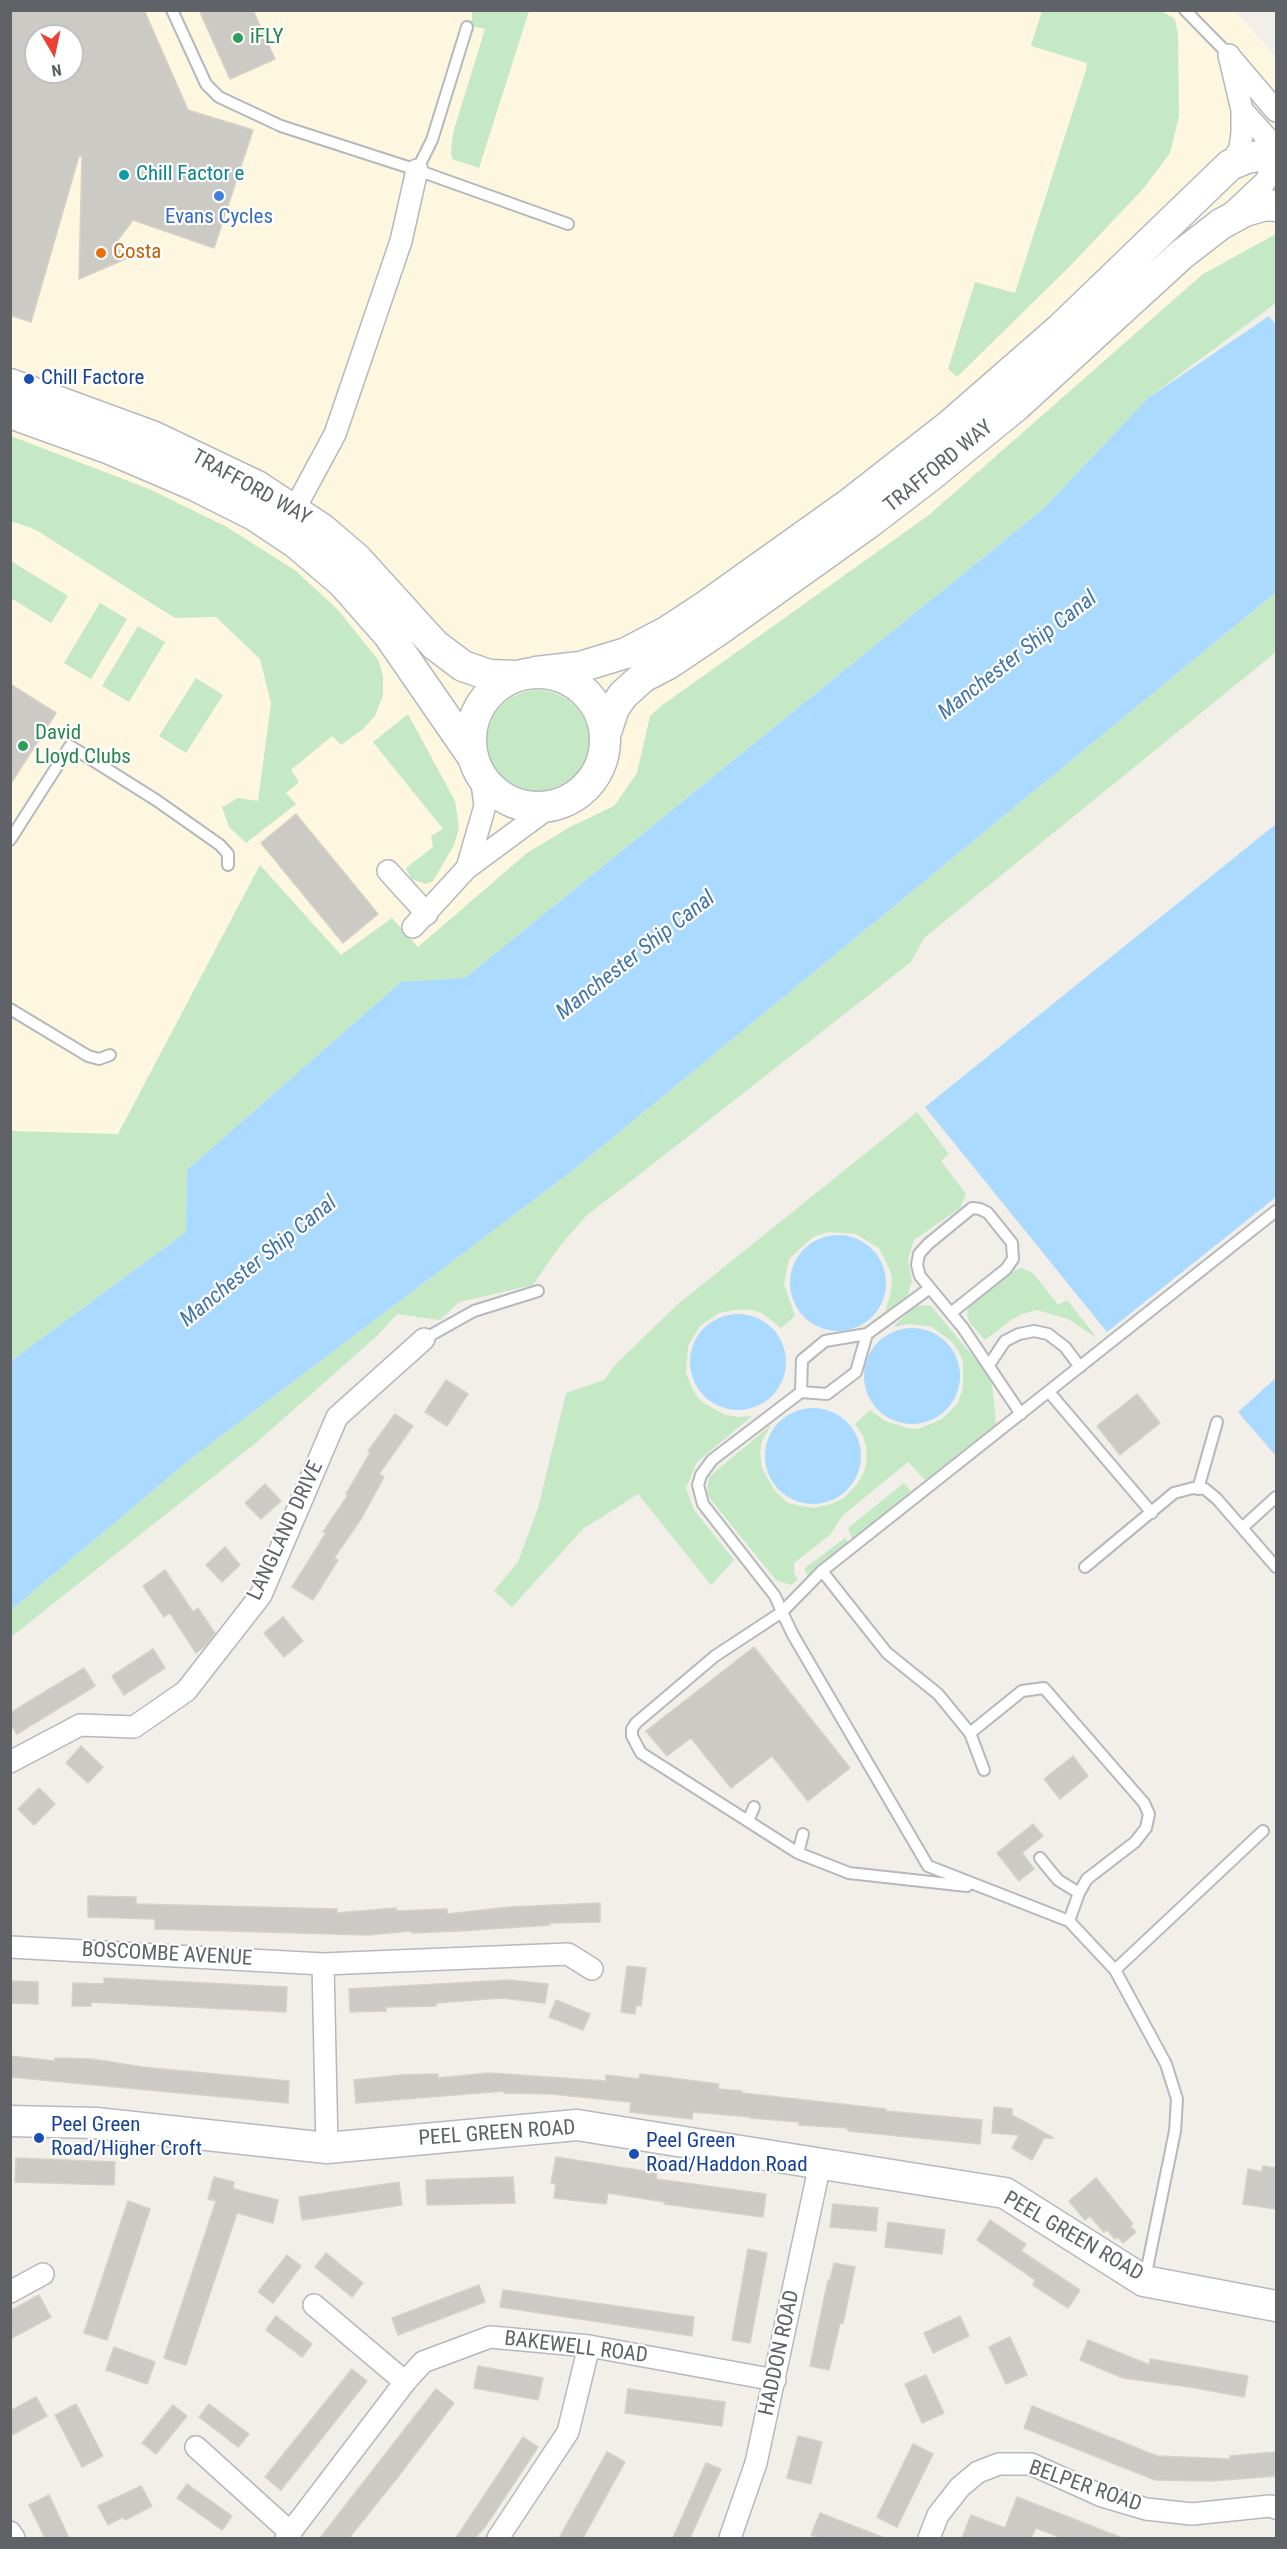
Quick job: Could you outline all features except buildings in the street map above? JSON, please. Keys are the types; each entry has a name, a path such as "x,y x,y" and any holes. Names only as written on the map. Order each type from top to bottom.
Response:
{"street":[{"path":"1229,56 1242,110 1240,148 1230,165"},
{"path":"1229,56 1276,111"},
{"path":"1242,110 1276,148"},
{"path":"1230,165 1247,158 1276,153"},
{"path":"1221,224 1265,182 1276,161"},
{"name":"TRAFFORD WAY","path":"10,384 153,436 257,486 322,529 357,559 416,625 444,652 464,666 489,675 526,674 580,667 626,653 668,632 849,504 923,448 1060,329 1230,165"},
{"path":"294,510 335,434 401,241 417,170"},
{"name":"TRAFFORD WAY","path":"606,732 614,708 623,695 643,677 668,664 720,629 870,522 930,476 1016,406 1181,255 1221,224 1245,211 1266,205 1276,206"},
{"name":"TRAFFORD WAY","path":"10,413 110,449 194,485 254,515 296,543 343,583 388,634 477,766"},
{"path":"467,868 485,806 470,736 474,717 484,699 499,685 526,674 556,675 574,682 590,695 600,712 606,732 602,761 587,787 571,799 551,806 531,807 511,802 494,791 477,766"},
{"path":"388,871 420,921 467,868 551,806"},
{"name":"LANGLAND DRIVE","path":"10,1762 80,1725 134,1727 186,1691 261,1595 337,1417 424,1340"},
{"name":"BOSCOMBE AVENUE","path":"10,1947 323,1964 568,1954 592,1969"},
{"path":"323,1964 327,2148"},
{"name":"PEEL GREEN ROAD","path":"10,2121 96,2123 327,2148 577,2125 1005,2193 1144,2281 1276,2306"},
{"name":"HADDON ROAD","path":"734,2537 756,2463 820,2164"},
{"path":"10,2292 43,2274"},
{"path":"314,2304 405,2382"},
{"name":"BAKEWELL ROAD","path":"289,2536 405,2382 423,2362 490,2337 589,2346 775,2380"},
{"path":"498,2538 568,2432 589,2346"},
{"path":"196,2447 289,2536"},
{"name":"BELPER ROAD","path":"929,2538 938,2515 960,2487 978,2472 999,2464 1031,2464 1102,2496 1146,2509 1192,2514 1270,2506 1276,2508"},
{"path":"10,2532 14,2538"}],"lane":[{"path":"172,10 206,84 219,97 281,126 417,170 568,224"},
{"path":"1185,10 1229,56"},
{"path":"417,170 432,140 467,27"},
{"path":"10,840 70,746 156,800 220,845 228,854 228,865"},
{"path":"10,1009 88,1056 99,1059 110,1055"},
{"path":"951,1313 1013,1260 1012,1243 988,1213 972,1208 928,1244 919,1254 917,1265 920,1276 951,1313 1021,1414"},
{"path":"983,1888 849,1873 798,1853 641,1754 632,1736 632,1729 716,1656 782,1612 822,1571 1276,1211"},
{"path":"801,1392 802,1360 825,1341 867,1334 930,1288"},
{"path":"424,1340 474,1311 538,1291"},
{"path":"989,1365 1005,1341 1019,1334 1034,1331 1048,1334 1065,1347 1080,1367"},
{"path":"867,1334 856,1372 827,1394 801,1392 712,1460 701,1475 698,1485 703,1504 775,1596 793,1635 928,1866 1070,1921 1115,1970 1166,2064 1177,2099 1175,2131 1144,2281"},
{"path":"1049,1392 1152,1513"},
{"path":"1198,1489 1217,1422"},
{"path":"1085,1567 1174,1493 1198,1489 1205,1490 1217,1500 1276,1567"},
{"path":"1242,1528 1276,1497"},
{"path":"822,1571 887,1653 938,1694 970,1733 984,1770"},
{"path":"970,1733 1022,1691 1044,1688 1144,1803 1149,1814 1146,1828 1135,1842 1087,1879 1079,1893 1070,1921"},
{"path":"748,1821 754,1807"},
{"path":"1115,1970 1263,1831"},
{"path":"798,1853 804,1834"},
{"path":"1040,1858 1058,1880 1079,1893"}],"shaded area":[{"path":"1234,10 1276,57 1276,303 1148,398 1043,509 465,978 10,1357 10,11"}],"green space":[{"path":"472,11 529,11 479,168 452,159 451,152 453,133 485,29 472,26"},
{"path":"1042,11 1162,11 1175,19 1178,34 1179,116 1170,153 1143,189 1070,266 957,377 948,369 975,282 1015,293 1086,70 1087,63 1031,46"},
{"path":"1276,234 1276,303 1148,398 1043,509 465,978 400,983 187,1170 186,1232 11,1361 11,1131 118,1134 260,865 341,955 392,918 418,947 527,853 570,827 614,806 637,773 650,716 661,706 929,515 1203,274"},
{"path":"11,436 149,489 225,526 296,571 338,610 379,661 383,677 383,695 375,716 363,729 341,745 332,736 291,770 299,782 286,793 296,804 246,843 229,827 222,807 238,798 258,801 271,703 260,659 216,617 175,618 36,530 11,521"},
{"path":"11,561 68,596 51,623 11,598"},
{"path":"1276,592 1276,652 924,938 911,962 585,1217 559,1247 533,1285 459,1302 440,1320 397,1314 378,1335 257,1442 11,1637 11,1610 188,1461 572,1171"},
{"path":"100,603 127,619 91,679 64,663"},
{"path":"138,626 165,642 129,702 102,686"},
{"path":"196,678 223,695 186,753 159,736"},
{"path":"538,690 557,694 574,705 585,722 589,741 585,760 574,777 557,788 538,792 519,788 502,777 491,760 487,741 491,722 502,705 519,694"},
{"path":"408,714 455,801 459,828 454,845 433,881 426,884 411,879 406,868 433,847 431,836 443,829 373,742"},
{"path":"917,1112 949,1154 941,1161 966,1194 960,1208 914,1240 908,1259 912,1281 908,1295 885,1312 892,1279 879,1248 856,1234 828,1232 813,1237 789,1259 784,1284 795,1316 781,1328 762,1313 751,1310 734,1310 719,1313 700,1326 688,1346 686,1373 694,1392 702,1402 725,1415 752,1416 697,1462 686,1488 694,1510 734,1560 711,1585 638,1494 583,1529 512,1607 494,1591 518,1562 538,1508 566,1393 604,1380 615,1365 678,1304"},
{"path":"1021,1268 1033,1273 1058,1305 1067,1300 1097,1338 1068,1319 1037,1310 1011,1320 985,1340 970,1323 967,1314 969,1305 1015,1270"},
{"path":"923,1305 931,1306 986,1372 992,1384 996,1424 925,1480 908,1462 842,1516 830,1535 794,1563 794,1573 798,1580 791,1585 776,1580 711,1500 707,1493 709,1477 771,1425 762,1441 760,1453 762,1469 776,1492 788,1503 814,1508 844,1498 858,1483 864,1472 867,1459 866,1446 855,1424 870,1410 885,1421 919,1429 942,1419 958,1403 963,1388 963,1362 951,1341 932,1327 909,1324 893,1327 913,1308"},
{"path":"904,1483 911,1491 852,1539 848,1528"},
{"path":"845,1538 848,1542 808,1575 804,1569"}],"water":[{"name":"Manchester Ship Canal","path":"1269,316 1276,325 1276,592 572,1171 188,1461 11,1610 11,1361 186,1232 187,1170 401,982 465,978 1043,509 1148,398"},
{"path":"1276,824 1276,1197 1107,1332 925,1107"},
{"path":"838,1235 857,1238 872,1249 883,1264 886,1283 883,1302 872,1317 857,1328 838,1331 819,1328 804,1317 793,1302 790,1283 793,1264 804,1249 819,1238"},
{"path":"738,1314 757,1317 772,1328 783,1343 786,1362 783,1381 772,1396 757,1407 738,1410 719,1407 704,1396 693,1381 690,1362 693,1343 704,1328 719,1317"},
{"path":"912,1328 931,1331 946,1342 957,1357 960,1376 957,1395 946,1410 931,1421 912,1424 893,1421 878,1410 867,1395 864,1376 867,1357 878,1342 893,1331"},
{"path":"1276,1378 1276,1456 1238,1412"},
{"path":"813,1408 832,1411 847,1422 858,1437 861,1456 858,1475 847,1490 832,1501 813,1504 794,1501 779,1490 768,1475 765,1456 768,1437 779,1422 794,1411"}],"place":[{"name":"iFLY","path":"238,38"},
{"name":"Chill Factor e","path":"124,175"},
{"name":"Evans Cycles","path":"219,196"},
{"name":"Costa","path":"101,253"},
{"name":"Chill Factore","path":"29,379"},
{"name":"David Lloyd Clubs","path":"23,746"},
{"name":"Peel Green Road/Higher Croft","path":"39,2138"},
{"name":"Peel Green Road/Haddon Road","path":"634,2154"}]}
